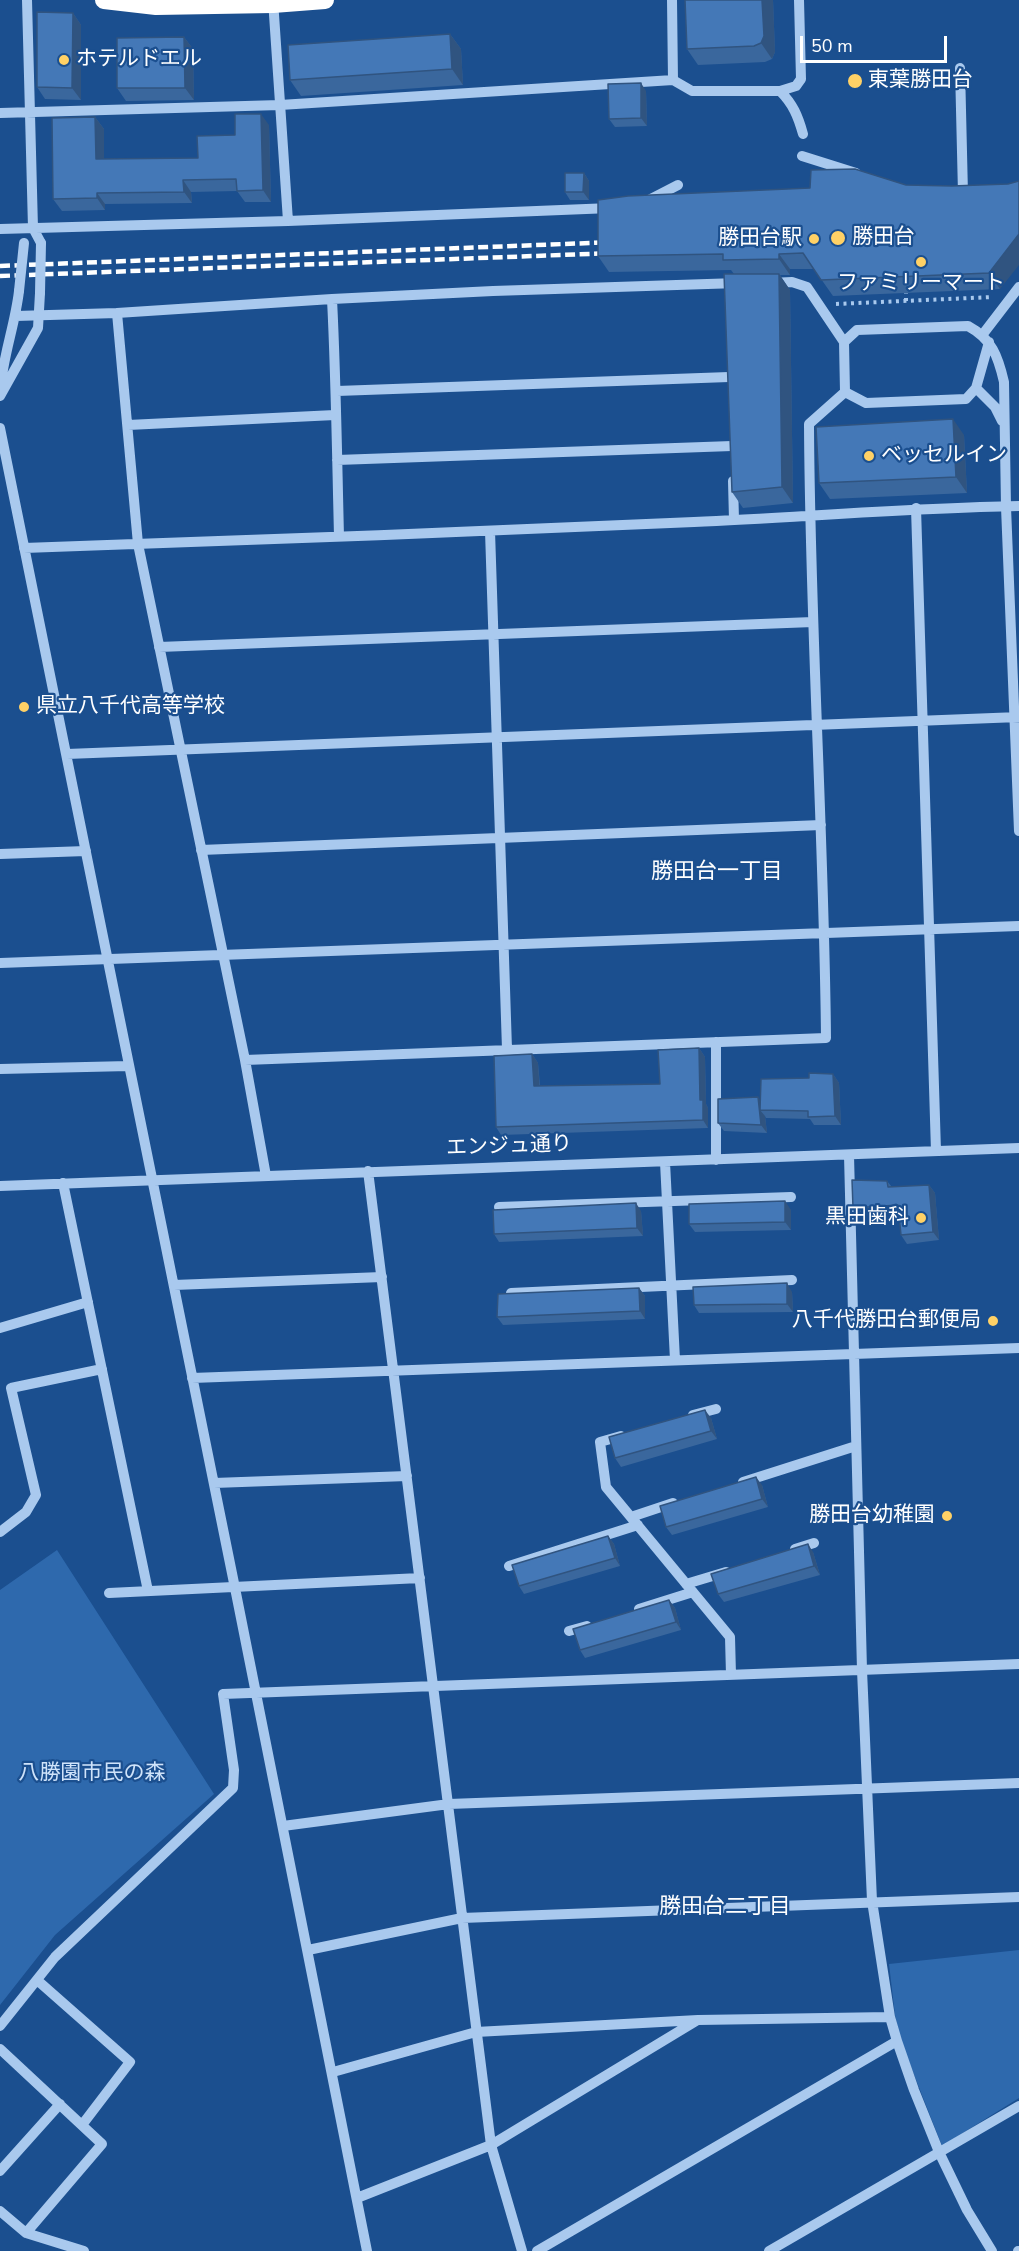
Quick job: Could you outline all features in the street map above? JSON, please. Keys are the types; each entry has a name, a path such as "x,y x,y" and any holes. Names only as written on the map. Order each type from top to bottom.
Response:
{"highway":[{"path":"104,0 156,6 325,0"}],"street":[{"path":"0,395 38,328 39,316 41,243 33,228 27,0"},
{"path":"672,0 673,80"},
{"path":"0,113 280,105 673,80 692,92 780,91 796,86 801,79 798,0"},
{"path":"273,2 288,221"},
{"path":"960,68 963,194"},
{"path":"780,91 797,112 803,134"},
{"path":"802,156 868,177"},
{"path":"0,229 594,210 642,204 678,185"},
{"path":"0,395 2,368 16,316 24,243 33,228"},
{"path":"16,316 117,313 332,299 792,282 807,287 844,342 845,392 809,424 809,516 825,933 826,1038 245,1060"},
{"path":"727,283 727,294"},
{"path":"845,392 866,403 966,399 976,388 986,338 1019,287"},
{"path":"332,299 337,391 334,415 339,536"},
{"path":"117,313 138,544 245,1060 266,1176"},
{"path":"844,342 857,330 968,326 986,338 999,363 1004,382 1003,424 1017,717 1019,831"},
{"path":"337,391 730,383 729,366"},
{"path":"976,388 995,407 1003,424"},
{"path":"128,424 334,415"},
{"path":"0,428 333,2072 367,2251"},
{"path":"337,460 732,451 734,520"},
{"path":"24,548 490,531 809,516 916,508 1019,506"},
{"path":"916,508 936,1151"},
{"path":"490,531 507,1049"},
{"path":"159,647 813,622"},
{"path":"67,754 1017,717"},
{"path":"201,850 821,825"},
{"path":"0,854 86,851"},
{"path":"0,963 1019,926"},
{"path":"716,1042 716,1160"},
{"path":"0,1069 129,1066"},
{"name":"エンジュ通り","path":"0,1186 1019,1148"},
{"path":"849,1155 852,1353 872,1901 890,2017 897,2041 939,2152 967,2210 992,2251"},
{"path":"665,1162 675,1360"},
{"path":"368,1171 491,2145 522,2251"},
{"path":"63,1183 148,1591"},
{"path":"500,1207 791,1197"},
{"path":"174,1285 382,1277"},
{"path":"502,1293 792,1280"},
{"path":"0,1328 88,1302"},
{"path":"192,1378 1019,1348"},
{"path":"0,1532 26,1512 36,1495 11,1388 102,1369"},
{"path":"684,1418 716,1409"},
{"path":"631,1433 600,1442 606,1487 730,1637 731,1675"},
{"path":"732,1485 856,1446"},
{"path":"214,1483 407,1476"},
{"path":"509,1566 634,1521 687,1499"},
{"path":"782,1554 814,1544"},
{"path":"626,1614 740,1567"},
{"path":"109,1593 420,1578"},
{"path":"570,1631 603,1621"},
{"path":"0,2026 55,1957 141,1878 233,1788 234,1770 223,1694 1019,1664"},
{"path":"283,1826 448,1804 1019,1784"},
{"path":"308,1950 462,1918 1019,1897"},
{"path":"37,1980 130,2062 82,2125"},
{"path":"333,2072 476,2032 698,2020 890,2017"},
{"path":"357,2198 491,2145 652,2050 698,2020"},
{"path":"537,2251 897,2041"},
{"path":"0,2049 102,2144 26,2233"},
{"path":"0,2171 60,2104"},
{"path":"769,2251 1019,2106"},
{"path":"0,2211 26,2233 78,2250"}],"path":[{"path":"906,293 906,301"}],"green space":[{"name":"八勝園市民の森","path":"57,1550 214,1794 55,1935 0,2005 0,1590"},
{"path":"1019,1950 1019,2098 942,2146 900,2039 889,1964"}],"building":[{"path":"685,0 762,0 764,36 761,43 754,46 687,49"},
{"path":"37,12 73,13 72,88 37,87"},
{"path":"450,34 452,69 290,80 288,45"},
{"path":"184,37 185,88 117,88 117,38"},
{"path":"641,83 641,118 609,119 608,84"},
{"path":"235,114 261,114 263,190 237,191 236,179 183,180 184,192 97,193 97,198 53,199 52,118 95,117 96,159 198,158 197,136 235,135"},
{"name":"勝田台駅","path":"855,169 906,185 952,186 1008,184 1019,181 1019,234 989,273 821,280 803,253 779,254 779,259 723,260 723,254 598,256 598,200 628,196 810,188 811,170"},
{"path":"565,173 584,173 583,192 565,192"},
{"path":"724,274 779,274 782,487 732,492"},
{"path":"953,419 956,477 819,483 816,427"},
{"path":"699,1048 700,1100 703,1100 703,1120 496,1127 494,1056 532,1054 534,1086 660,1084 658,1050"},
{"path":"809,1073 833,1074 835,1116 808,1117 808,1111 760,1110 761,1079 809,1078"},
{"path":"758,1097 761,1125 718,1123 718,1099"},
{"path":"852,1180 887,1181 888,1187 929,1185 933,1232 901,1235 898,1205 853,1208"},
{"path":"785,1201 785,1222 689,1224 689,1204"},
{"path":"636,1203 637,1228 494,1234 493,1210"},
{"path":"787,1283 787,1304 694,1305 693,1287"},
{"path":"639,1288 640,1311 497,1317 498,1294"},
{"path":"705,1410 711,1431 615,1458 609,1437"},
{"path":"756,1477 762,1499 666,1527 660,1506"},
{"path":"608,1536 615,1558 519,1586 512,1565"},
{"path":"808,1544 814,1566 718,1594 711,1574"},
{"path":"669,1600 676,1622 580,1650 573,1629"}],"railway":[{"path":"0,266 615,242"},
{"path":"0,276 614,253"}],"place":[{"name":"ホテルドエル","path":"64,60"},
{"name":"東葉勝田台","path":"855,81"},
{"name":"勝田台","path":"838,238"},
{"name":"勝田台駅","path":"814,239"},
{"name":"ファミリーマート","path":"921,262"},
{"name":"ベッセルイン","path":"869,456"},
{"name":"県立八千代高等学校","path":"24,707"},
{"name":"黒田歯科","path":"921,1218"},
{"name":"八千代勝田台郵便局","path":"993,1321"},
{"name":"勝田台幼稚園","path":"947,1516"}],"district":[{"name":"勝田台一丁目","path":"717,873"},
{"name":"勝田台二丁目","path":"725,1908"}]}
